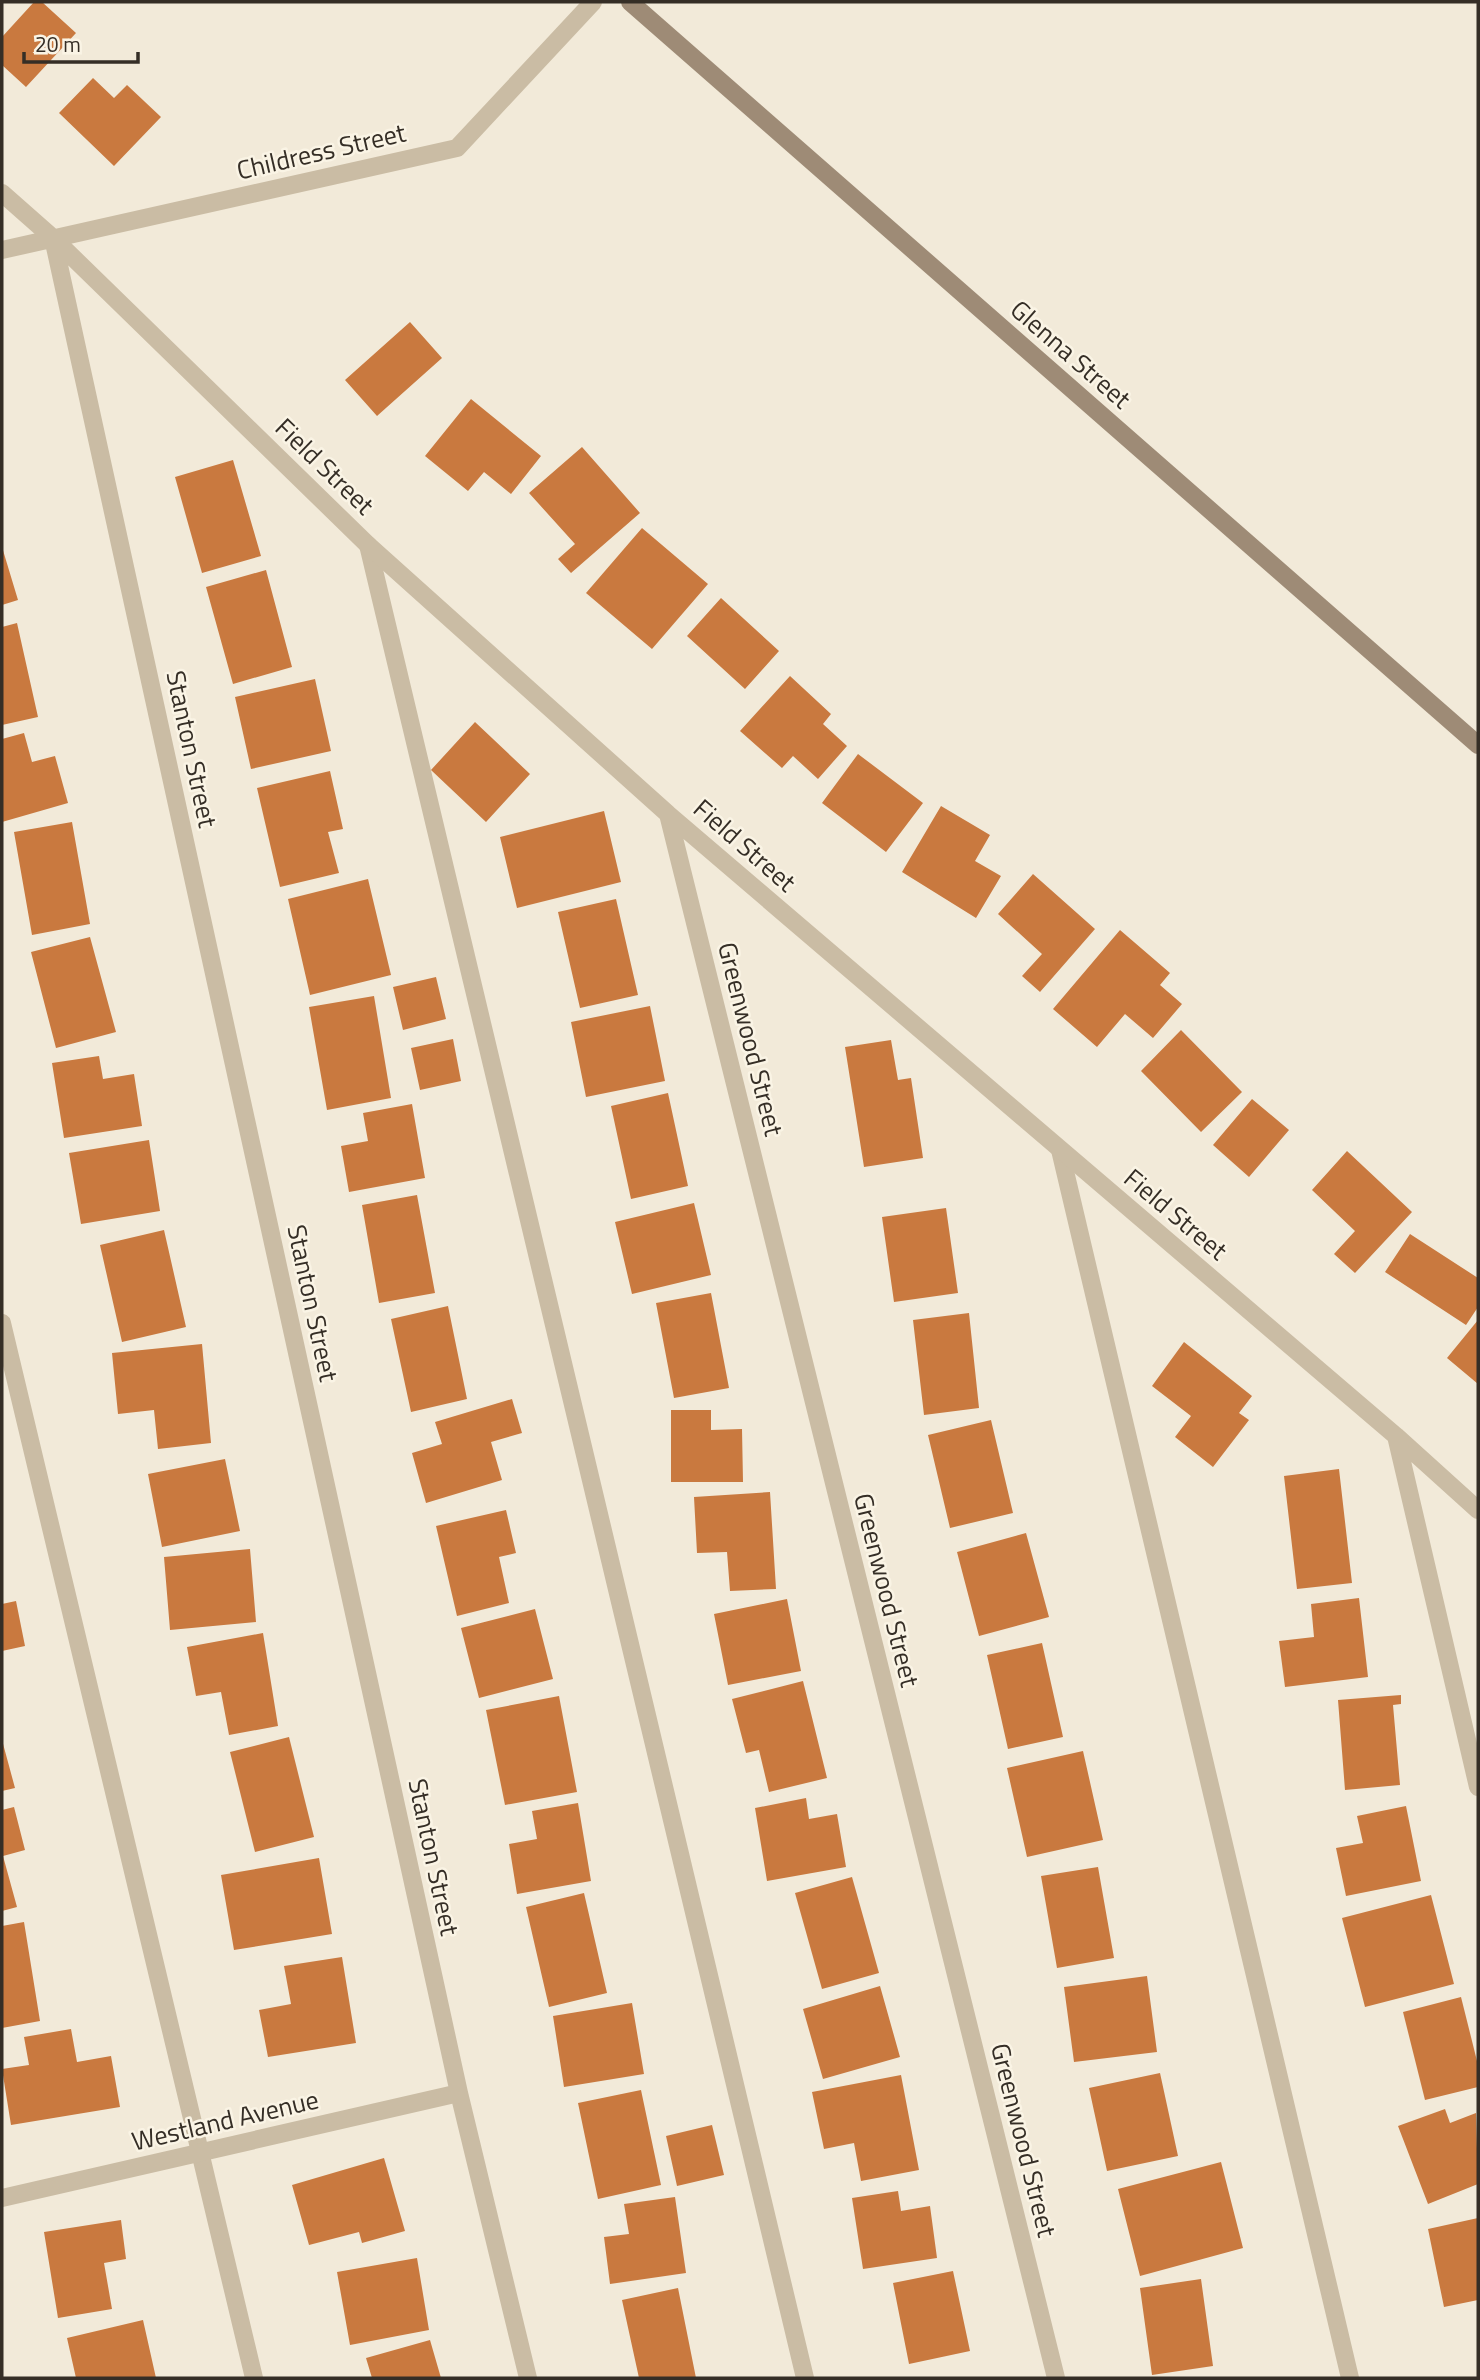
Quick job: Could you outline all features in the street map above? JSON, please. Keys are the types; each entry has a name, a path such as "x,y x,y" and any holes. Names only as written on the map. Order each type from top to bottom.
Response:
{"main road":[{"name":"Glenna Street","path":"630,2 1478,745"}],"street":[{"name":"Childress Street","path":"2,250 457,148 593,2"},
{"name":"Field Street","path":"2,192 53,238 368,545 668,814 1396,1436 1478,1510"},
{"name":"Stanton Street","path":"53,238 459,2094 528,2378"},
{"path":"368,545 805,2378"},
{"name":"Greenwood Street","path":"668,814 1056,2378"},
{"path":"1060,1150 1350,2378"},
{"path":"2,1323 254,2378"},
{"path":"1396,1436 1478,1787"},
{"name":"Westland Avenue","path":"2,2198 459,2094"}],"building":[{"path":"34,2 42,2 76,33 26,87 2,65 2,37"},
{"path":"93,78 114,98 127,85 161,117 114,166 59,113"},
{"path":"410,322 442,358 377,416 345,380"},
{"path":"471,399 541,456 511,494 484,472 468,491 425,456"},
{"path":"582,447 640,513 571,573 558,559 575,544 529,493"},
{"path":"233,460 261,556 202,573 175,477"},
{"path":"642,528 708,584 652,649 586,593"},
{"path":"2,547 18,600 2,605"},
{"path":"266,570 292,667 233,684 206,587"},
{"path":"721,598 779,651 745,689 687,636"},
{"path":"17,623 38,717 2,725 2,627"},
{"path":"790,676 831,714 823,724 847,746 818,779 793,756 782,768 740,731"},
{"path":"315,679 331,751 251,769 235,697"},
{"path":"475,722 530,774 486,822 431,770"},
{"path":"24,733 32,762 55,756 68,803 2,822 2,739"},
{"path":"858,754 923,803 886,852 822,803"},
{"path":"330,771 343,829 328,832 339,873 280,887 257,788"},
{"path":"941,806 990,835 975,861 1001,876 976,918 902,872"},
{"path":"604,811 621,882 517,908 500,837"},
{"path":"72,822 90,924 32,935 14,832"},
{"path":"1033,874 1095,929 1040,992 1022,976 1042,954 998,914"},
{"path":"368,879 391,975 310,995 288,899"},
{"path":"616,899 638,995 580,1008 558,912"},
{"path":"1120,930 1170,973 1160,985 1182,1004 1153,1038 1125,1014 1097,1047 1053,1009"},
{"path":"90,937 116,1032 56,1048 31,952"},
{"path":"436,977 446,1019 403,1030 393,987"},
{"path":"374,996 391,1098 327,1110 309,1007"},
{"path":"650,1006 665,1081 586,1097 571,1022"},
{"path":"1181,1030 1242,1092 1201,1132 1141,1071"},
{"path":"453,1039 461,1081 420,1090 411,1048"},
{"path":"891,1040 898,1080 911,1078 923,1158 864,1167 845,1047"},
{"path":"99,1056 103,1079 134,1074 142,1126 64,1138 52,1063"},
{"path":"668,1093 688,1186 631,1199 611,1106"},
{"path":"1252,1099 1289,1130 1249,1177 1213,1145"},
{"path":"412,1104 425,1178 349,1192 341,1146 368,1141 363,1113"},
{"path":"149,1140 160,1211 81,1224 69,1153"},
{"path":"1347,1151 1412,1212 1355,1273 1334,1254 1355,1231 1312,1190"},
{"path":"417,1195 435,1293 379,1303 362,1205"},
{"path":"694,1203 711,1275 632,1294 615,1222"},
{"path":"946,1208 958,1293 894,1302 882,1217"},
{"path":"164,1230 186,1327 122,1342 100,1245"},
{"path":"1410,1234 1478,1278 1478,1307 1466,1325 1385,1272"},
{"path":"711,1293 729,1388 674,1398 656,1303"},
{"path":"448,1306 467,1399 411,1412 391,1319"},
{"path":"969,1313 979,1408 924,1415 913,1320"},
{"path":"1478,1320 1478,1384 1447,1358"},
{"path":"1184,1342 1252,1396 1239,1413 1249,1420 1213,1467 1175,1437 1191,1416 1152,1386"},
{"path":"202,1344 211,1443 158,1449 154,1410 118,1414 112,1353"},
{"path":"512,1399 522,1433 491,1442 502,1480 426,1503 412,1453 442,1444 435,1422"},
{"path":"671,1410 711,1410 711,1430 742,1429 743,1482 671,1482"},
{"path":"991,1420 1013,1513 950,1528 928,1435"},
{"path":"225,1459 240,1531 162,1547 148,1474"},
{"path":"1339,1469 1352,1583 1297,1589 1284,1476"},
{"path":"770,1492 776,1589 730,1591 727,1552 697,1553 694,1497"},
{"path":"506,1510 516,1553 499,1557 509,1603 457,1616 436,1526"},
{"path":"1026,1533 1049,1617 979,1636 957,1552"},
{"path":"250,1549 256,1622 170,1630 164,1557"},
{"path":"1359,1598 1368,1677 1285,1687 1279,1641 1314,1637 1311,1604"},
{"path":"787,1599 801,1671 728,1685 714,1614"},
{"path":"16,1601 25,1646 2,1651 2,1604"},
{"path":"535,1609 553,1679 479,1698 461,1628"},
{"path":"263,1633 278,1726 229,1735 221,1692 196,1696 187,1647"},
{"path":"1042,1643 1063,1737 1008,1749 987,1655"},
{"path":"803,1681 827,1778 769,1792 759,1750 746,1753 732,1699"},
{"path":"1401,1695 1401,1704 1393,1705 1400,1785 1345,1790 1338,1700"},
{"path":"559,1696 577,1792 505,1805 486,1710"},
{"path":"289,1737 314,1837 255,1852 230,1752"},
{"path":"2,1740 15,1788 2,1791"},
{"path":"1083,1751 1103,1840 1027,1857 1007,1768"},
{"path":"806,1798 809,1819 837,1814 846,1867 767,1881 755,1808"},
{"path":"578,1803 591,1881 517,1894 509,1844 537,1839 532,1811"},
{"path":"1406,1806 1421,1881 1346,1896 1336,1848 1363,1843 1357,1816"},
{"path":"14,1807 25,1850 3,1856 17,1907 2,1911 2,1810"},
{"path":"319,1858 332,1934 234,1950 221,1875"},
{"path":"1098,1867 1114,1958 1057,1968 1041,1876"},
{"path":"852,1877 879,1973 822,1989 795,1893"},
{"path":"584,1893 607,1993 549,2007 526,1907"},
{"path":"1431,1895 1454,1984 1365,2007 1342,1918"},
{"path":"24,1922 40,2021 2,2028 2,1926"},
{"path":"342,1957 356,2043 268,2057 259,2010 291,2004 284,1966"},
{"path":"1147,1976 1157,2052 1074,2062 1064,1987"},
{"path":"880,1986 900,2057 823,2079 803,2009"},
{"path":"1461,1997 1478,2065 1478,2087 1425,2100 1403,2012"},
{"path":"632,2003 644,2074 564,2087 553,2016"},
{"path":"71,2029 77,2062 111,2056 120,2107 11,2125 2,2069 29,2065 24,2037"},
{"path":"1160,2073 1178,2156 1107,2171 1089,2088"},
{"path":"901,2075 919,2170 861,2181 854,2143 824,2149 812,2092"},
{"path":"641,2090 661,2185 598,2199 578,2103"},
{"path":"1445,2109 1450,2123 1476,2113 1478,2184 1428,2204 1398,2126"},
{"path":"712,2125 724,2175 677,2186 666,2136"},
{"path":"384,2158 405,2231 362,2243 359,2232 309,2245 292,2185"},
{"path":"1221,2162 1243,2248 1140,2276 1118,2189"},
{"path":"898,2191 901,2211 930,2206 937,2258 863,2269 852,2198"},
{"path":"675,2197 686,2273 610,2284 604,2237 629,2234 624,2204"},
{"path":"1478,2218 1478,2300 1444,2307 1428,2229"},
{"path":"121,2220 126,2259 104,2263 112,2309 58,2318 44,2232"},
{"path":"417,2258 429,2330 350,2345 337,2272"},
{"path":"953,2271 970,2351 909,2364 893,2283"},
{"path":"1201,2279 1213,2366 1152,2375 1140,2288"},
{"path":"678,2288 696,2378 639,2378 622,2300"},
{"path":"143,2320 156,2378 76,2378 67,2338"},
{"path":"430,2340 441,2378 372,2378 366,2358"}]}
